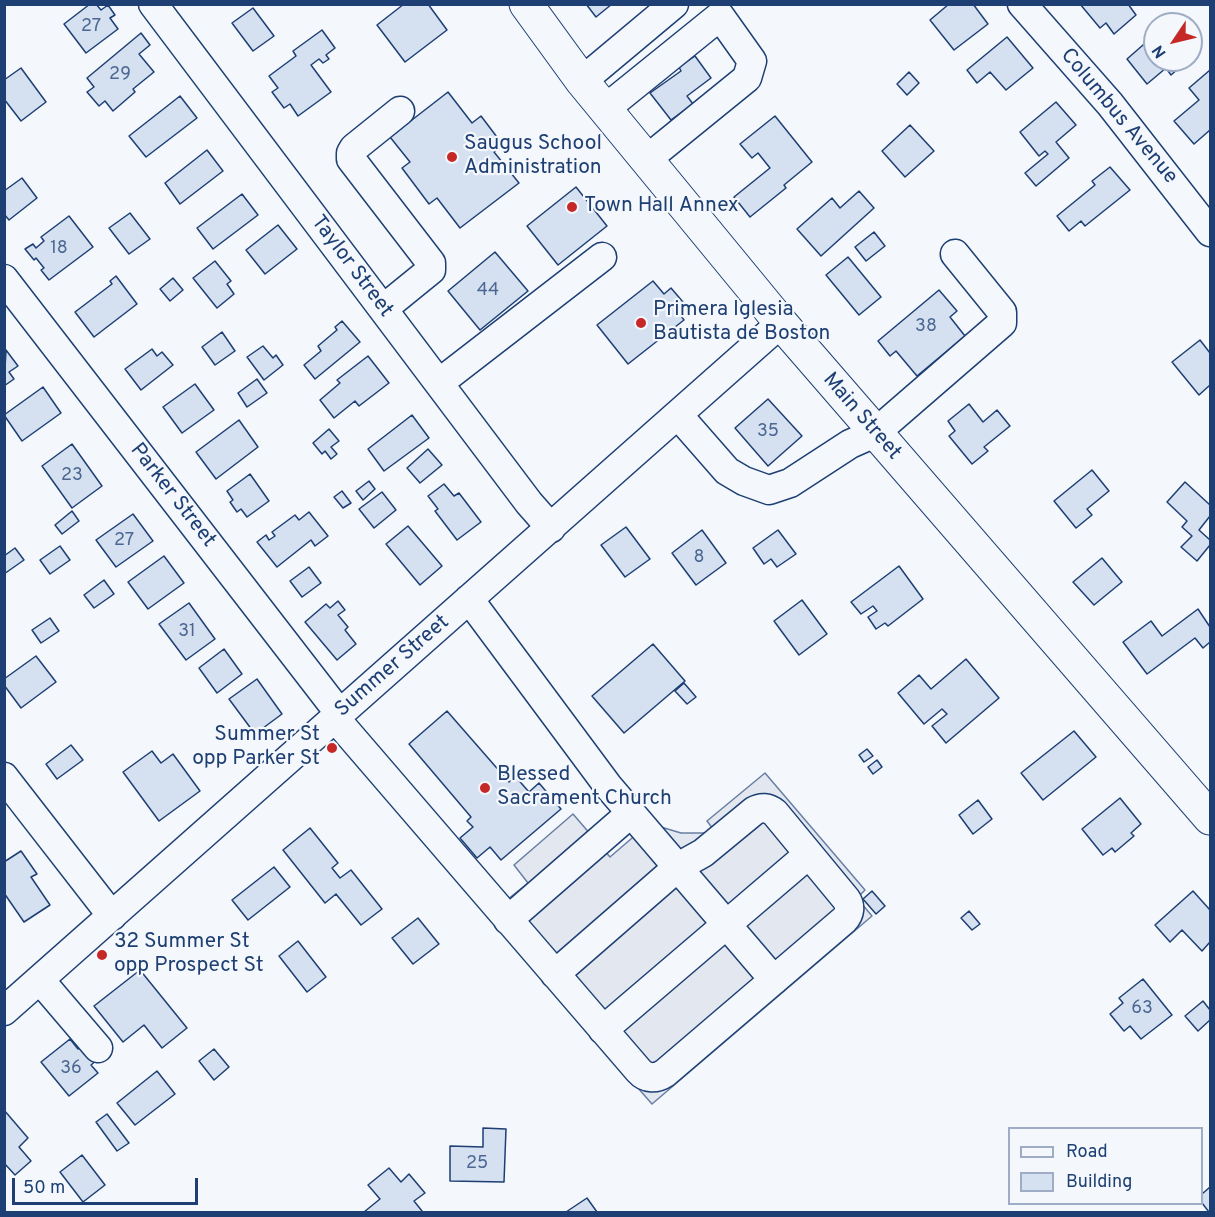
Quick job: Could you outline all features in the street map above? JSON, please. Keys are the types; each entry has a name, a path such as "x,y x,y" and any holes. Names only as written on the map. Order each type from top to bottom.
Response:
{"main road":[{"name":"Main Street","path":"526,4 582,81 781,323 1210,818"}],"street":[{"path":"582,81 674,4"},
{"name":"Columbus Avenue","path":"1022,4 1110,104 1210,232"},
{"name":"Taylor Street","path":"155,5 529,503 551,528"},
{"path":"605,109 715,10 752,61 747,78 646,160"},
{"path":"383,309 431,270 431,263 351,159 351,153 354,148 400,111"},
{"path":"678,415 727,471 744,481 769,490 790,483 850,444 875,433 1002,323 1002,312 955,254"},
{"path":"439,383 602,257"},
{"name":"Parker Street","path":"4,279 338,716 508,920 642,1074 651,1078 661,1076 849,914 848,902 809,855"},
{"name":"Summer Street","path":"4,1011 781,323"},
{"path":"469,600 556,718 631,813 774,980"},
{"path":"4,777 112,916"},
{"path":"555,974 678,867 703,853 754,811 768,808 775,813 809,855 603,1030"},
{"path":"508,920 631,813"},
{"path":"40,980 98,1048"}],"shaded area":[{"path":"765,773 865,890 857,898 872,916 652,1104 487,916 528,883 514,865 573,814 610,857 653,820 661,827 681,833 708,833 713,829 707,821"}],"building":[{"path":"90,4 96,4 101,10 108,5 115,15 110,18 118,29 86,53 64,24"},
{"path":"404,4 428,4 447,30 405,62 377,25"},
{"path":"586,4 612,4 596,17"},
{"path":"949,4 973,4 988,24 954,50 930,20"},
{"path":"1080,4 1128,4 1136,15 1114,34 1106,23 1100,28"},
{"path":"253,8 274,36 253,51 232,23"},
{"path":"322,30 335,48 326,55 329,59 323,63 319,59 311,65 331,92 298,116 290,104 284,108 272,92 278,88 269,76 296,56 293,51"},
{"path":"141,33 150,45 139,54 154,72 133,89 135,92 113,111 105,101 99,106 87,92 94,87 87,78"},
{"path":"1007,37 1033,68 1006,90 990,72 977,83 967,70"},
{"path":"1143,45 1143,72 1161,72 1147,84 1127,59"},
{"path":"695,56 711,78 687,96 693,104 671,120 650,93 681,71 679,67"},
{"path":"21,68 46,102 21,121 4,99 4,80"},
{"path":"1210,70 1210,130 1194,144 1174,121 1199,100 1189,88"},
{"path":"909,72 919,83 907,95 897,84"},
{"name":"Saugus School Administration","path":"448,92 472,123 481,116 503,145 494,152 519,183 460,228 437,198 429,204 402,168 410,162 390,137"},
{"path":"180,96 197,118 146,157 129,136"},
{"path":"1056,102 1076,125 1056,142 1069,158 1036,186 1025,173 1048,154 1045,151 1039,156 1020,132"},
{"path":"775,116 812,162 784,185 786,188 750,217 734,197 770,168 758,153 752,158 740,144"},
{"path":"910,125 934,151 905,177 882,151"},
{"path":"207,150 223,171 180,204 165,183"},
{"path":"1110,167 1130,190 1085,226 1081,221 1069,231 1057,216 1095,185 1092,181"},
{"path":"22,178 37,198 9,220 4,214 4,191"},
{"name":"Town Hall Annex","path":"576,187 607,226 558,265 527,226"},
{"path":"859,191 874,208 821,256 797,229 832,198 840,208"},
{"path":"242,194 258,215 213,249 197,228"},
{"path":"130,213 150,239 129,254 109,228"},
{"path":"69,216 93,247 49,280 41,270 44,268 25,249 33,244 36,248 44,241 41,237"},
{"path":"278,225 297,249 265,274 246,250"},
{"path":"874,232 885,246 866,261 855,247"},
{"path":"495,252 528,291 480,330 448,291"},
{"path":"848,257 881,297 859,315 826,275"},
{"path":"215,261 231,281 227,284 234,294 217,308 193,278"},
{"path":"116,276 137,304 94,337 75,312 112,284 110,281"},
{"path":"173,278 183,290 170,301 160,289"},
{"name":"Primera Iglesia Bautista de Boston","path":"653,281 664,294 671,288 683,302 675,308 684,320 628,364 597,325"},
{"path":"939,290 957,311 950,317 965,336 917,376 896,351 890,356 878,341"},
{"path":"342,321 360,342 315,379 304,365 321,351 318,346 337,330 335,327"},
{"path":"222,332 235,351 215,365 202,347"},
{"path":"1200,340 1210,353 1210,385 1199,395 1172,362"},
{"path":"263,346 273,358 276,355 283,365 264,380 247,357"},
{"path":"152,349 157,356 162,352 173,365 141,390 125,369"},
{"path":"6,350 18,366 9,372 14,379 4,386"},
{"path":"368,356 389,383 359,406 355,401 334,418 320,400 340,383 337,380"},
{"path":"257,379 267,393 247,407 238,393"},
{"path":"195,384 214,410 182,433 163,407"},
{"path":"43,387 61,413 22,441 4,415"},
{"path":"768,399 802,436 768,466 735,428"},
{"path":"969,404 983,422 997,410 1010,426 984,447 988,451 972,464 949,436 955,431 948,421"},
{"path":"412,415 429,438 384,471 368,449"},
{"path":"239,420 258,447 216,479 196,452"},
{"path":"329,429 339,441 331,447 337,454 331,459 325,451 322,454 313,443"},
{"path":"72,444 102,486 72,508 42,466"},
{"path":"428,449 442,465 420,483 407,468"},
{"path":"1092,470 1109,491 1087,509 1092,515 1076,528 1054,501"},
{"path":"250,474 269,501 247,517 241,509 237,512 230,502 233,500 227,491"},
{"path":"369,481 375,489 363,500 356,491"},
{"path":"1185,482 1210,505 1210,516 1199,530 1210,540 1210,545 1197,561 1181,547 1192,536 1182,527 1187,521 1167,502"},
{"path":"444,484 454,496 459,493 481,522 457,540 435,511 438,509 428,496"},
{"path":"342,491 351,503 343,508 334,497"},
{"path":"382,492 396,510 374,528 359,509"},
{"path":"72,511 79,521 62,534 55,525"},
{"path":"309,512 328,536 315,546 311,540 277,567 257,542 266,535 269,540 275,536 272,532 295,515 299,520"},
{"path":"133,514 153,541 116,567 96,540"},
{"path":"408,526 442,566 420,585 386,544"},
{"path":"626,527 650,559 625,577 601,545"},
{"path":"702,530 726,563 696,585 672,553"},
{"path":"778,530 796,554 777,567 771,559 764,564 753,548"},
{"path":"60,546 70,560 50,574 40,560"},
{"path":"15,548 24,560 4,574 4,556"},
{"path":"164,556 184,583 148,609 128,582"},
{"path":"1102,558 1122,582 1094,605 1073,582"},
{"path":"899,566 923,599 888,626 885,623 876,629 868,617 877,611 873,606 861,614 851,602"},
{"path":"309,567 321,583 302,597 290,581"},
{"path":"104,580 114,594 94,608 84,595"},
{"path":"802,600 827,634 799,655 774,621"},
{"path":"338,601 345,610 338,615 348,627 345,630 356,644 337,660 305,622 326,604 330,608"},
{"path":"189,603 215,639 186,660 159,624"},
{"path":"1198,609 1210,627 1210,642 1203,648 1195,638 1147,674 1123,642 1151,621 1162,636"},
{"path":"50,618 59,631 41,643 32,630"},
{"path":"653,644 685,681 624,733 592,696"},
{"path":"224,649 242,674 217,693 199,668"},
{"path":"36,656 56,682 21,708 4,685 4,679"},
{"path":"966,659 999,698 946,743 932,726 947,714 942,709 924,724 898,693 919,675 931,689"},
{"path":"257,679 282,714 255,734 229,699"},
{"path":"684,683 696,697 687,704 675,691"},
{"name":"Blessed Sacrament Church","path":"447,711 509,782 515,776 529,792 539,783 561,809 501,860 490,847 477,858 460,838 473,827 467,821 471,817 409,744"},
{"path":"1074,731 1096,757 1043,800 1021,773"},
{"path":"71,745 83,760 57,779 46,764"},
{"path":"867,749 873,756 864,762 859,755"},
{"path":"152,751 161,763 173,754 200,791 159,821 123,772"},
{"path":"877,760 882,767 873,774 868,767"},
{"path":"1120,798 1141,824 1131,833 1134,836 1115,852 1112,848 1103,855 1082,829"},
{"path":"978,800 992,819 973,834 959,815"},
{"path":"310,828 338,863 332,868 340,878 351,870 382,909 361,925 336,894 325,903 283,850"},
{"path":"21,851 37,874 31,877 50,905 24,922 4,893 4,862"},
{"path":"274,867 290,887 248,920 232,900"},
{"path":"872,891 885,906 876,914 863,899"},
{"path":"1193,891 1210,910 1210,942 1202,951 1182,930 1170,942 1155,925"},
{"path":"969,911 980,924 972,930 961,918"},
{"path":"418,918 439,944 413,964 392,938"},
{"path":"298,941 326,977 307,992 279,956"},
{"path":"140,970 187,1028 162,1048 144,1025 123,1042 94,1006"},
{"path":"1143,979 1172,1015 1141,1039 1130,1026 1124,1031 1110,1014 1123,1003 1119,998"},
{"path":"1203,1001 1210,1010 1210,1020 1198,1031 1185,1016"},
{"path":"70,1039 78,1049 86,1042 98,1059 91,1065 98,1073 69,1096 41,1062"},
{"path":"214,1049 229,1067 214,1080 199,1061"},
{"path":"157,1071 175,1094 135,1125 117,1103"},
{"path":"4,1110 28,1138 19,1147 31,1161 15,1175 4,1163"},
{"path":"107,1114 129,1143 117,1151 96,1122"},
{"path":"483,1128 506,1129 504,1182 450,1181 450,1146 483,1147"},
{"path":"82,1155 105,1185 83,1202 60,1172"},
{"path":"389,1168 401,1182 409,1174 425,1193 414,1201 421,1212 364,1212 380,1199 368,1185"},
{"path":"1210,1187 1210,1212 1203,1204 1203,1193"},
{"path":"587,1198 597,1212 566,1212"}],"place":[{"name":"Saugus School Administration","path":"452,157"},
{"name":"Town Hall Annex","path":"572,207"},
{"name":"Primera Iglesia Bautista de Boston","path":"641,323"},
{"name":"Summer St opp Parker St","path":"332,748"},
{"name":"Blessed Sacrament Church","path":"485,788"},
{"name":"32 Summer St opp Prospect St","path":"102,955"}]}
